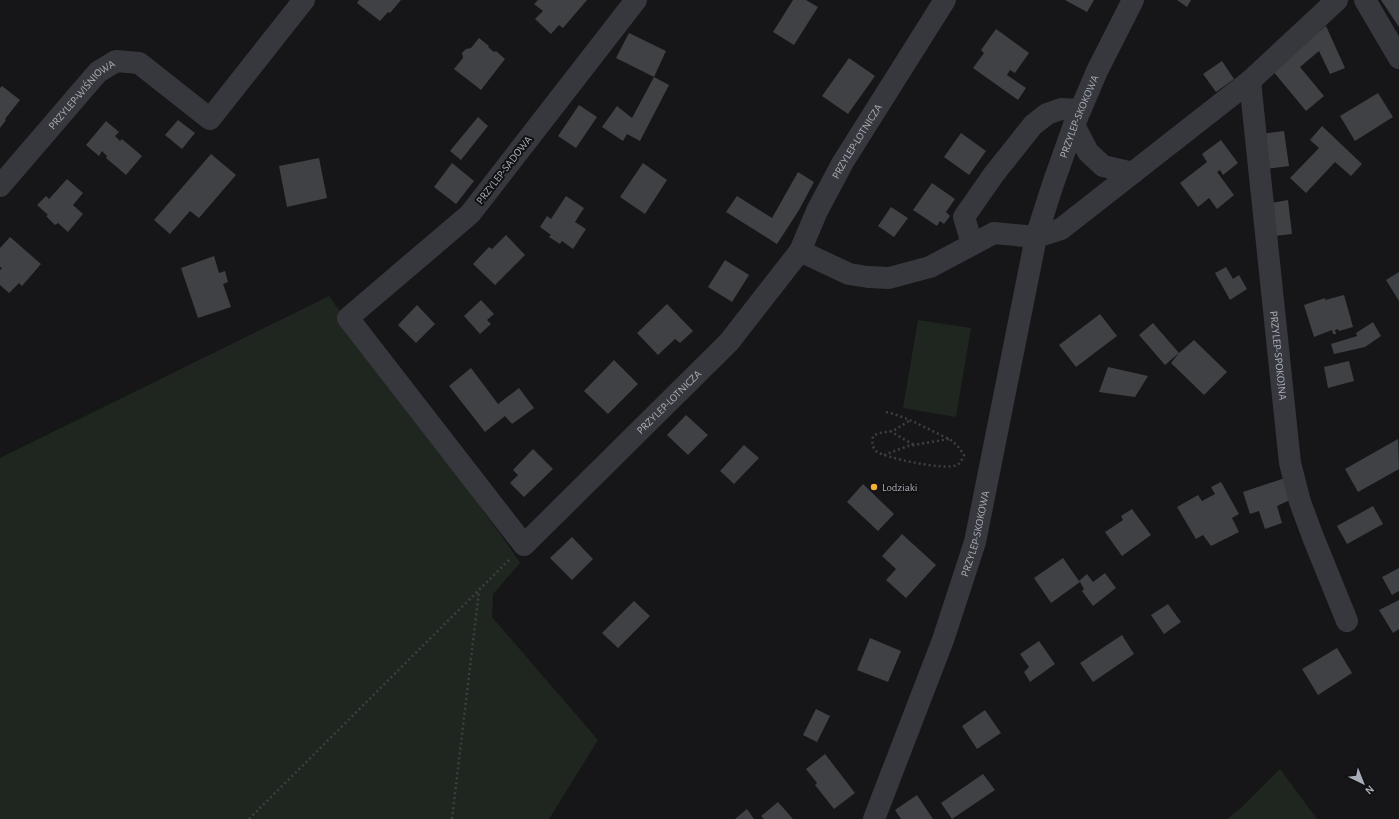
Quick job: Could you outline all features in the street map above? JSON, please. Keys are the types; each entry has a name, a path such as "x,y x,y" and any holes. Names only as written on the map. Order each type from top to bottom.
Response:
{"street":[{"name":"PRZYLEP-WIŚNIOWA","path":"0,186 98,72 116,61 139,63 210,119 304,0"},
{"name":"PRZYLEP-SADOWA","path":"524,545 348,318 470,214 636,0"},
{"name":"PRZYLEP-LOTNICZA","path":"524,545 729,342 800,251 817,211 844,162 945,0"},
{"name":"PRZYLEP-SKOKOWA","path":"874,819 943,640 975,542 1036,237 1052,184 1097,71 1133,0"},
{"path":"800,251 849,274 868,278 889,278 930,267 994,232 1036,237 1061,229 1250,81 1337,0"},
{"path":"1365,0 1399,58"},
{"name":"PRZYLEP-SPOKOJNA","path":"1250,81 1290,463 1300,502 1312,537 1347,621"},
{"path":"972,244 964,216 994,174 1033,125 1047,114 1061,109 1077,118 1088,152 1103,166 1133,173"}],"path":[{"path":"886,412 909,421 949,439 964,455 962,460 956,465 949,467 932,466 877,452 873,447 873,436 900,427 909,421"},
{"path":"890,431 914,445"},
{"path":"884,455 908,446 949,439"},
{"path":"249,819 524,545"},
{"path":"452,819 479,590"}],"shaded area":[{"path":"329,296 520,563 493,594 492,617 598,740 549,819 0,819 0,458"},
{"path":"918,320 971,328 956,417 903,408"},
{"path":"1280,769 1317,819 1227,819 1243,806"}],"building":[{"path":"359,0 401,0 390,13 388,12 380,21 357,3"},
{"path":"538,0 587,0 563,28 559,25 551,34 535,19 543,11 534,4"},
{"path":"793,0 806,0 818,7 794,45 773,32"},
{"path":"1065,0 1094,0 1087,12"},
{"path":"1177,0 1191,0 1187,7"},
{"path":"1381,0 1399,0 1399,27"},
{"path":"1326,26 1345,68 1330,74 1319,51 1300,67 1324,96 1306,111 1272,70"},
{"path":"996,29 1029,53 1015,73 1010,70 1007,75 1026,88 1018,100 973,68 984,53 981,50"},
{"path":"629,33 666,51 654,77 616,58"},
{"path":"479,38 494,52 496,51 505,59 481,90 454,69 463,58 462,53 466,49 471,48"},
{"path":"849,58 875,76 848,114 822,96"},
{"path":"1222,61 1234,79 1216,92 1203,74"},
{"path":"654,77 669,85 640,141 627,134 623,141 602,127 617,106 632,118"},
{"path":"2,86 20,100 0,128 0,88"},
{"path":"1378,93 1393,117 1355,141 1340,116"},
{"path":"579,105 597,117 576,148 558,136"},
{"path":"478,117 488,126 461,160 450,151"},
{"path":"178,120 195,133 182,149 165,135"},
{"path":"106,121 119,132 115,136 120,141 122,139 142,156 126,175 106,158 107,156 102,151 99,156 86,145"},
{"path":"1322,126 1362,164 1351,176 1335,162 1306,193 1290,178 1319,148 1310,140"},
{"path":"1284,131 1289,166 1266,169 1261,134"},
{"path":"961,133 986,151 969,175 944,157"},
{"path":"1221,140 1238,163 1223,175 1220,170 1217,172 1234,195 1217,209 1209,198 1198,207 1180,183 1207,162 1202,154"},
{"path":"211,154 236,175 199,218 190,211 170,234 154,220"},
{"path":"319,158 327,198 287,207 279,166"},
{"path":"452,163 474,181 456,204 434,187"},
{"path":"643,163 667,180 645,214 620,197"},
{"path":"798,172 814,182 799,210 777,244 726,212 737,196 772,218"},
{"path":"67,179 83,193 73,205 83,214 68,232 58,223 55,225 46,216 48,215 37,205 46,196 49,199"},
{"path":"932,183 955,199 946,212 950,216 944,224 940,221 937,226 913,210"},
{"path":"566,196 584,208 575,222 586,229 573,249 562,241 560,244 549,237 551,235 540,227 547,216 551,219"},
{"path":"1288,200 1292,234 1275,236 1271,203"},
{"path":"891,207 908,218 894,237 878,226"},
{"path":"506,235 525,255 495,285 473,264 489,247 492,249"},
{"path":"10,237 41,264 22,286 19,283 9,293 0,285 0,270 2,268 0,267 0,248"},
{"path":"214,256 219,273 225,271 228,282 223,284 231,307 198,318 181,268"},
{"path":"725,260 749,275 732,302 708,287"},
{"path":"1226,267 1233,279 1239,275 1247,289 1230,300 1215,273"},
{"path":"1399,272 1399,301 1386,280"},
{"path":"1344,295 1353,327 1339,331 1338,329 1335,330 1336,334 1333,334 1332,330 1314,337 1304,305 1325,298 1325,300"},
{"path":"481,300 494,314 487,320 491,324 480,334 464,316"},
{"path":"667,304 693,331 680,343 675,339 658,355 637,333"},
{"path":"417,305 435,324 416,343 398,325"},
{"path":"1100,314 1117,336 1076,367 1059,345"},
{"path":"1373,322 1381,336 1365,347 1334,354 1331,344 1357,336 1356,333"},
{"path":"1153,323 1179,353 1165,365 1139,335"},
{"path":"1194,340 1227,372 1204,395 1171,363 1179,353"},
{"path":"614,360 638,384 608,414 584,391"},
{"path":"1349,361 1354,381 1328,388 1324,367"},
{"path":"1108,367 1148,376 1135,397 1099,392"},
{"path":"471,368 498,404 519,388 534,408 512,424 505,416 485,432 449,386"},
{"path":"686,415 708,435 688,455 667,435"},
{"path":"1398,439 1399,469 1358,492 1345,469"},
{"path":"744,445 759,458 734,484 720,471"},
{"path":"533,449 553,469 524,497 510,483 518,475 513,470"},
{"path":"1285,478 1292,499 1277,506 1282,523 1265,529 1259,511 1250,514 1243,492"},
{"path":"1221,482 1239,514 1232,518 1239,532 1211,546 1203,535 1196,539 1177,507 1198,495 1202,501 1215,494 1211,487"},
{"path":"863,484 894,514 878,531 847,502"},
{"path":"1373,506 1383,524 1347,544 1337,526"},
{"path":"1132,509 1151,535 1122,556 1105,532 1123,520 1121,516"},
{"path":"902,534 936,565 906,598 886,580 896,569 882,556"},
{"path":"572,537 593,559 572,580 550,558"},
{"path":"1063,558 1079,581 1087,574 1093,582 1105,573 1116,588 1093,606 1082,591 1084,589 1080,582 1051,603 1034,578"},
{"path":"1399,568 1399,591 1392,595 1382,577"},
{"path":"1399,600 1399,629 1393,633 1379,610"},
{"path":"634,601 650,616 618,648 602,633"},
{"path":"1168,604 1181,622 1164,634 1151,615"},
{"path":"1122,635 1134,654 1093,682 1080,663"},
{"path":"870,638 901,651 888,682 857,670"},
{"path":"1039,641 1055,664 1030,682 1024,672 1029,667 1020,654"},
{"path":"1337,648 1352,673 1318,695 1302,669"},
{"path":"816,709 830,716 817,742 803,735"},
{"path":"985,710 1001,733 977,749 962,726"},
{"path":"825,754 855,793 834,809 815,785 817,783 806,769"},
{"path":"983,774 995,790 952,819 941,803"},
{"path":"917,795 933,819 901,819 895,810"},
{"path":"778,802 793,819 764,819 761,816"},
{"path":"747,809 754,819 735,819"}],"place":[{"name":"Lodziaki","path":"874,487"}]}
